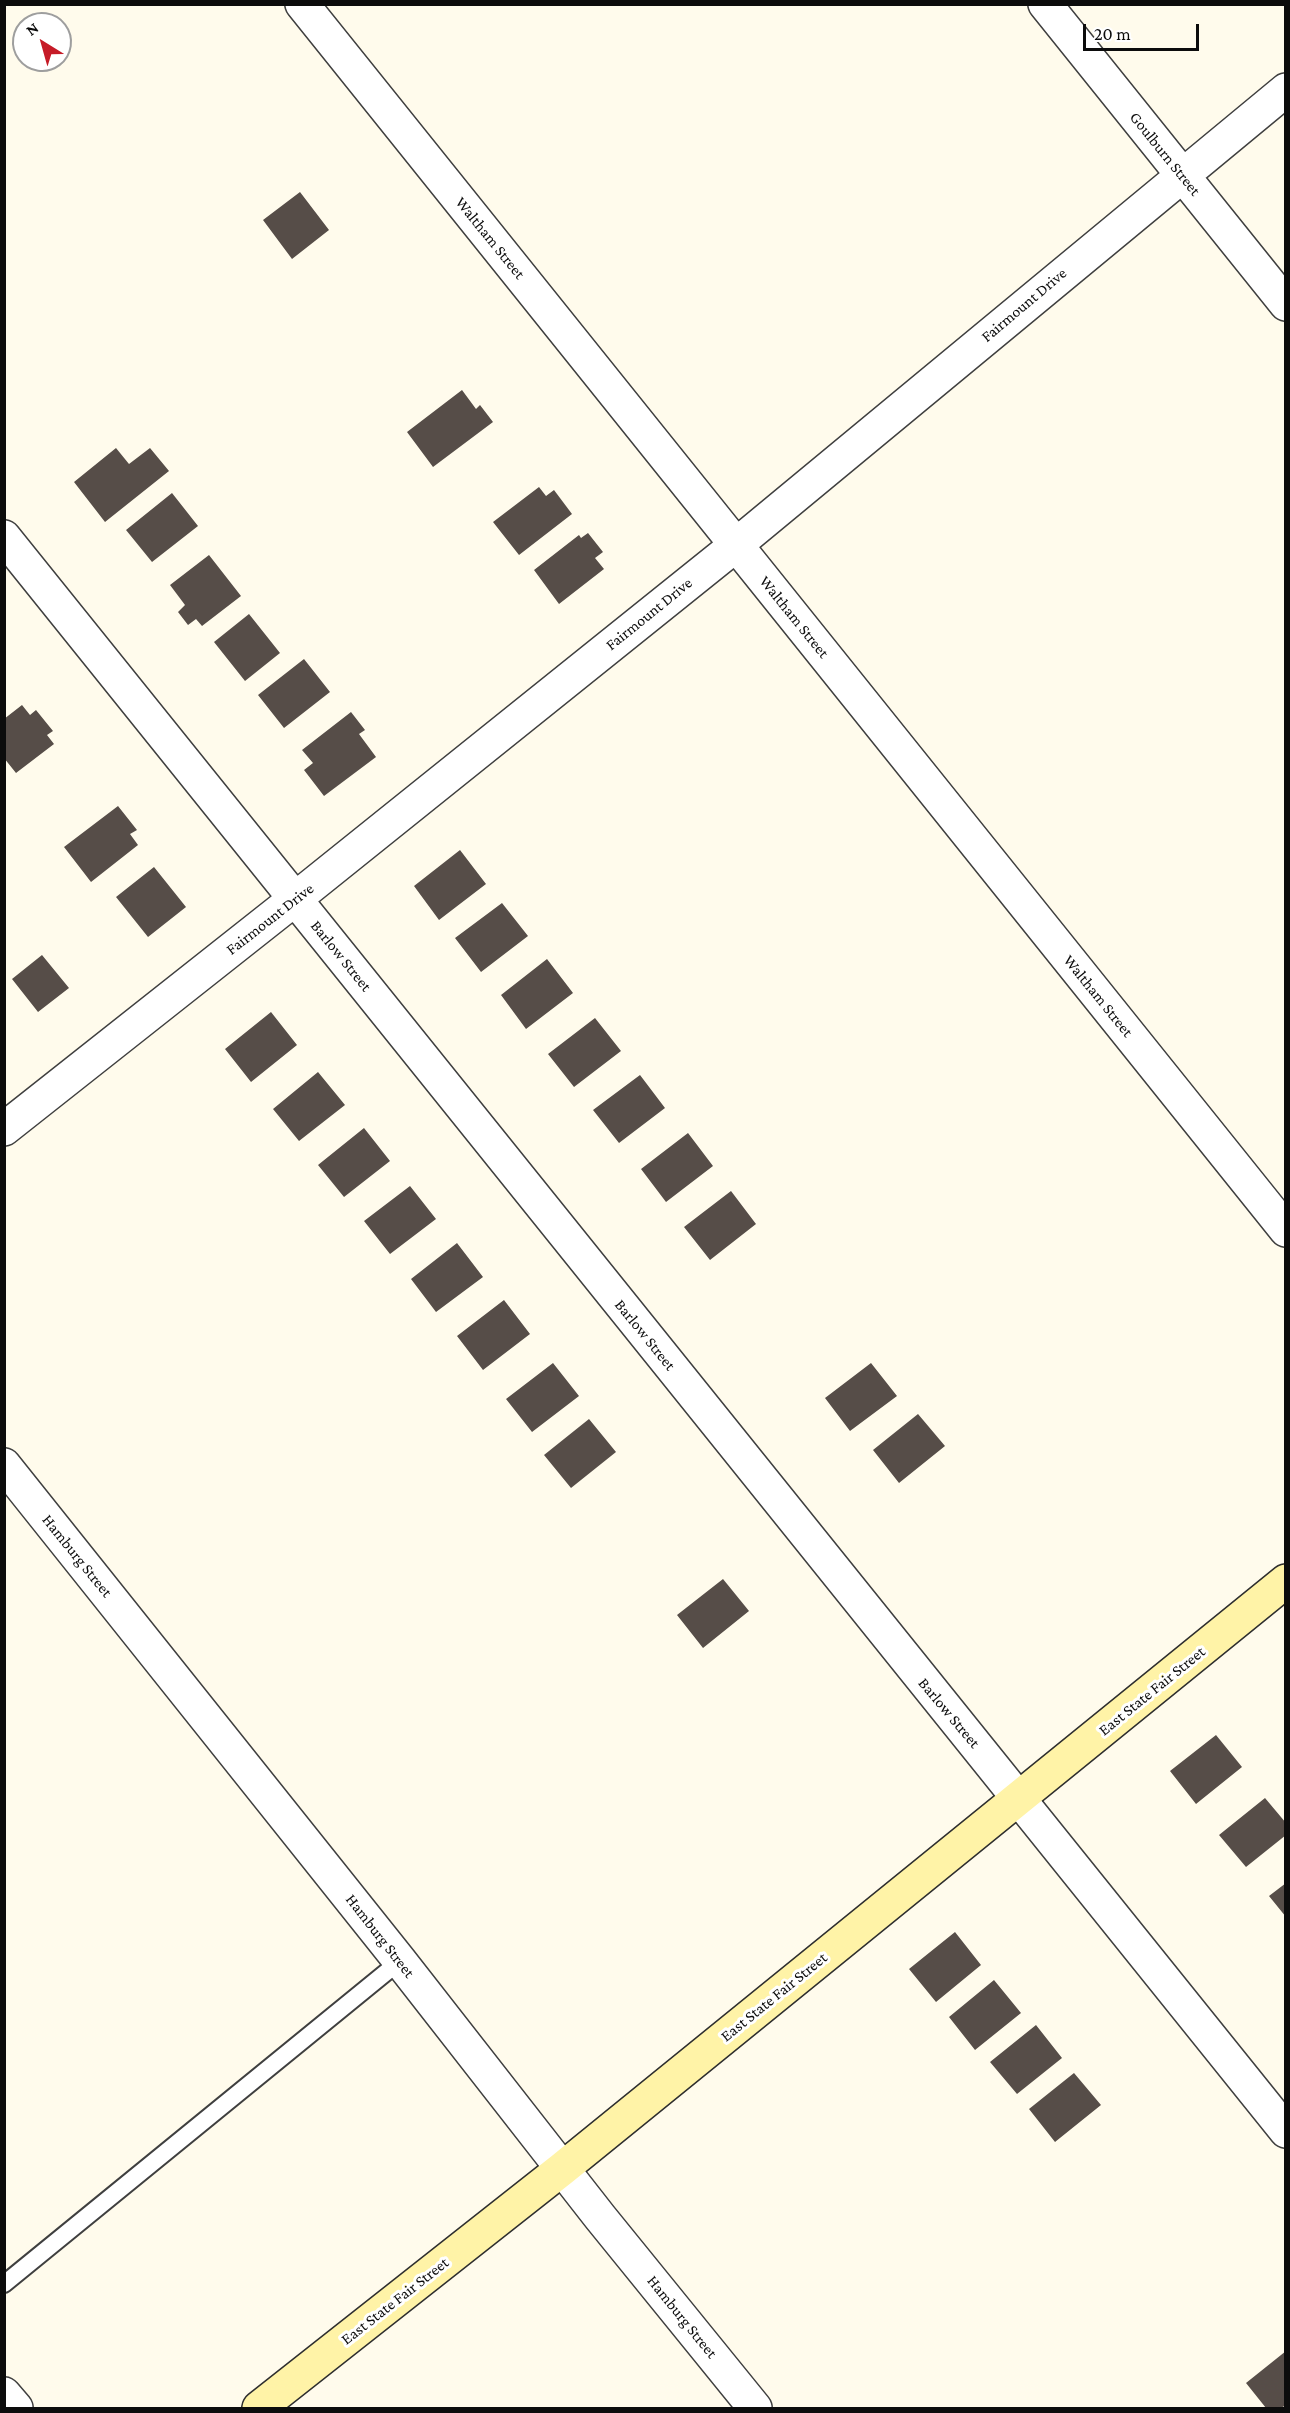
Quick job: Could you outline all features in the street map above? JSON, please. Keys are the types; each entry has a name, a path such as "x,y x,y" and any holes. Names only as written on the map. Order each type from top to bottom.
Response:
{"street":[{"name":"Waltham Street","path":"302,4 1286,1230"},
{"name":"Goulburn Street","path":"1045,4 1286,303"},
{"name":"Fairmount Drive","path":"4,1129 295,899 736,544 1286,90"},
{"name":"Barlow Street","path":"4,537 1286,2131"},
{"name":"Hamburg Street","path":"4,1465 755,2409"},
{"name":"East State Fair Street","path":"259,2409 562,2169 1286,1581"},
{"path":"4,2394 16,2409"}],"lane":[{"path":"4,2283 400,1961"}],"building":[{"path":"300,192 329,230 292,259 263,220"},
{"path":"462,390 476,409 480,405 493,422 433,467 407,432"},
{"path":"116,448 129,464 150,448 169,471 105,522 74,482"},
{"path":"539,487 546,496 554,490 572,514 519,555 493,522"},
{"path":"172,493 198,526 152,562 126,530"},
{"path":"588,533 603,552 595,558 604,569 559,604 534,570 579,535 581,538"},
{"path":"209,555 241,596 202,626 196,619 188,625 178,612 185,605 170,585"},
{"path":"249,614 280,653 245,681 214,642"},
{"path":"304,659 330,692 284,728 258,695"},
{"path":"22,705 30,715 36,710 53,731 47,735 54,744 16,773 4,758 4,719"},
{"path":"351,712 365,730 359,734 376,757 324,796 304,770 313,763 302,750"},
{"path":"118,806 137,830 130,834 138,845 91,882 64,847"},
{"path":"460,850 486,884 439,920 414,886"},
{"path":"154,867 186,907 148,937 116,897"},
{"path":"502,903 528,936 481,972 455,938"},
{"path":"42,955 69,988 38,1012 12,979"},
{"path":"547,959 573,993 526,1029 501,995"},
{"path":"271,1012 297,1045 251,1082 225,1049"},
{"path":"595,1018 621,1051 574,1087 548,1054"},
{"path":"318,1072 345,1105 299,1141 273,1109"},
{"path":"640,1075 665,1108 619,1143 593,1110"},
{"path":"364,1128 390,1161 344,1197 318,1165"},
{"path":"688,1133 713,1166 666,1202 641,1169"},
{"path":"410,1186 436,1219 390,1254 364,1221"},
{"path":"731,1191 756,1224 710,1260 684,1227"},
{"path":"457,1243 483,1277 436,1312 411,1279"},
{"path":"504,1300 530,1334 483,1370 457,1336"},
{"path":"553,1363 579,1396 532,1432 506,1399"},
{"path":"871,1363 897,1396 850,1431 825,1398"},
{"path":"918,1414 945,1446 899,1483 873,1450"},
{"path":"589,1419 616,1452 571,1488 544,1455"},
{"path":"723,1579 749,1611 703,1648 677,1615"},
{"path":"1216,1735 1242,1767 1196,1804 1170,1771"},
{"path":"1265,1798 1286,1823 1286,1835 1246,1867 1219,1835"},
{"path":"1286,1883 1286,1917 1269,1896"},
{"path":"955,1932 981,1965 936,2002 909,1969"},
{"path":"994,1980 1021,2013 975,2050 949,2017"},
{"path":"1036,2025 1062,2058 1017,2094 990,2062"},
{"path":"1074,2073 1101,2105 1055,2142 1029,2109"},
{"path":"1286,2351 1286,2405 1281,2408 1266,2408 1246,2383"}]}
